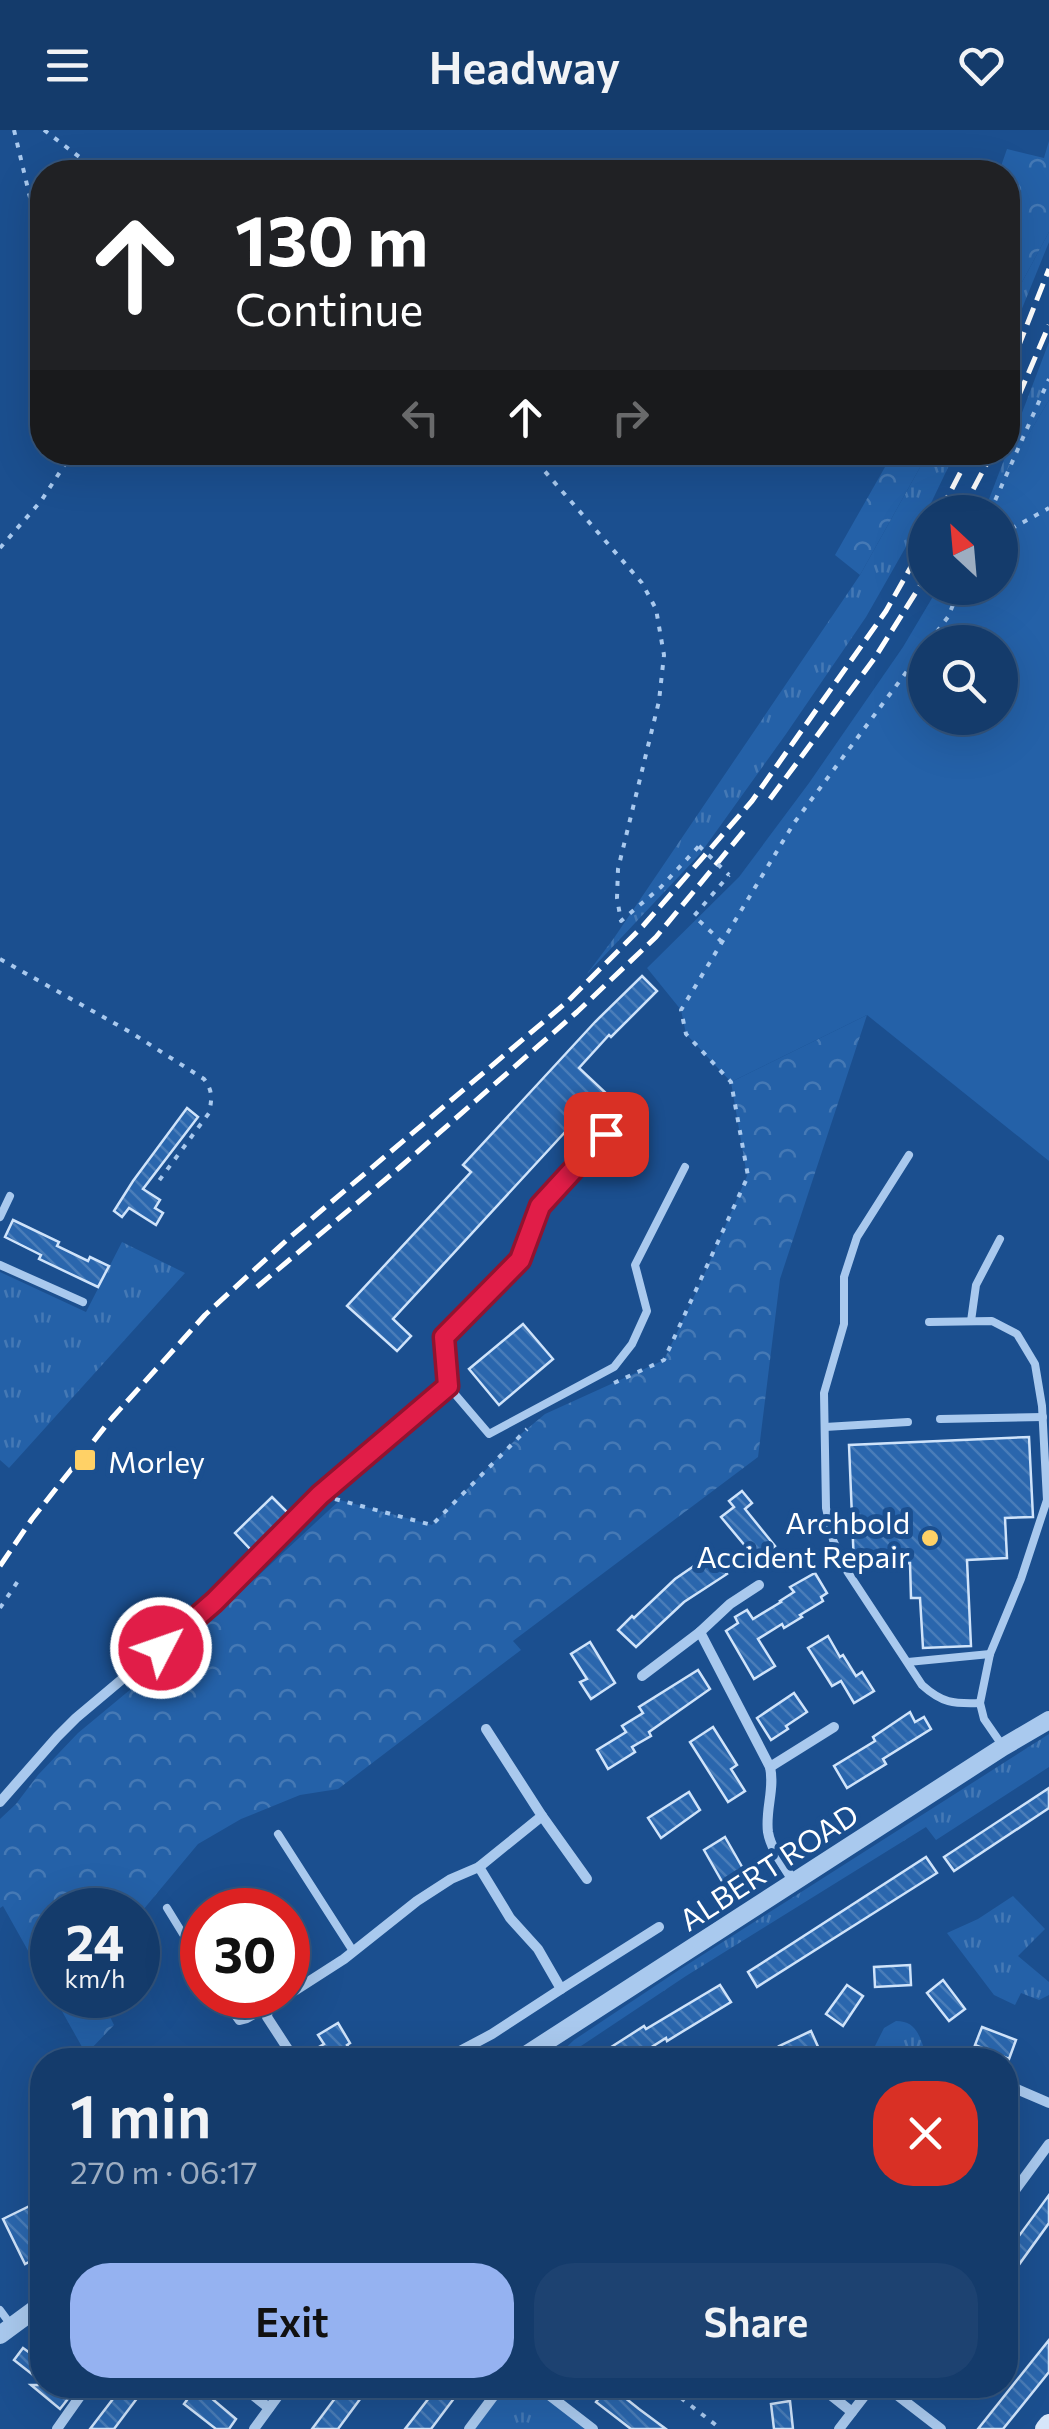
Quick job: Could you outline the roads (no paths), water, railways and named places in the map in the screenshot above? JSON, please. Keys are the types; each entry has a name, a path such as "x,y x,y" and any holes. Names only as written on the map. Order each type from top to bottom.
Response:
{"street":[{"path":"0,1802 57,1737 214,1602 320,1495 400,1426"},
{"path":"642,1676 730,1604 759,1586"},
{"path":"700,1632 770,1767 768,1832 794,1882"},
{"name":"ALBERT ROAD","path":"541,2048 1049,1720"},
{"path":"770,1767 834,1727"},
{"path":"486,1730 587,1879"},
{"path":"310,1980 452,1878 480,1868 542,1816"},
{"path":"480,1868 510,1918 538,1949 561,1990"},
{"path":"466,2048 659,1927"},
{"path":"268,2018 287,2048"},
{"path":"1018,2090 1049,2103"},
{"path":"1018,2186 1049,2144"},
{"path":"4,2324 30,2310"},
{"path":"56,2429 79,2398"},
{"path":"256,2398 269,2408"},
{"path":"254,2429 276,2398"},
{"path":"470,2429 493,2398"},
{"path":"553,2398 593,2429"},
{"path":"834,2398 852,2412"},
{"path":"839,2429 862,2398"},
{"path":"901,2398 941,2429"}],"lane":[{"path":"606,1134 540,1206 520,1260 444,1337 448,1386 488,1434 614,1367 632,1344 648,1310 635,1266 685,1167"},
{"path":"909,1155 857,1237 844,1277 844,1324 824,1393 826,1508 833,1540 847,1571 922,1684 935,1696 955,1704 980,1704"},
{"path":"0,1217 10,1196"},
{"path":"972,1321 976,1285 1000,1239"},
{"path":"0,1264 83,1302"},
{"path":"929,1322 992,1321 1018,1334 1036,1364 1048,1500 990,1654 980,1704 984,1718 1003,1747"},
{"path":"400,1426 448,1386"},
{"path":"940,1419 1043,1417"},
{"path":"825,1426 908,1422"},
{"path":"908,1662 990,1654"},
{"path":"278,1834 353,1951"},
{"path":"166,1908 180,1930"}],"railway":[{"path":"1020,343 1049,269"},
{"path":"1020,393 1049,325"},
{"path":"949,495 964,465"},
{"path":"970,495 986,465"},
{"path":"0,1566 112,1418 205,1315 289,1238 568,1001 643,926 752,801 886,611 908,572"},
{"path":"770,799 874,659 908,605"},
{"path":"257,1287 577,1012 656,937 748,826"}],"place":[{"name":"Morley","path":"85,1460"},
{"name":"Archbold Accident Repair","path":"930,1538"}]}
